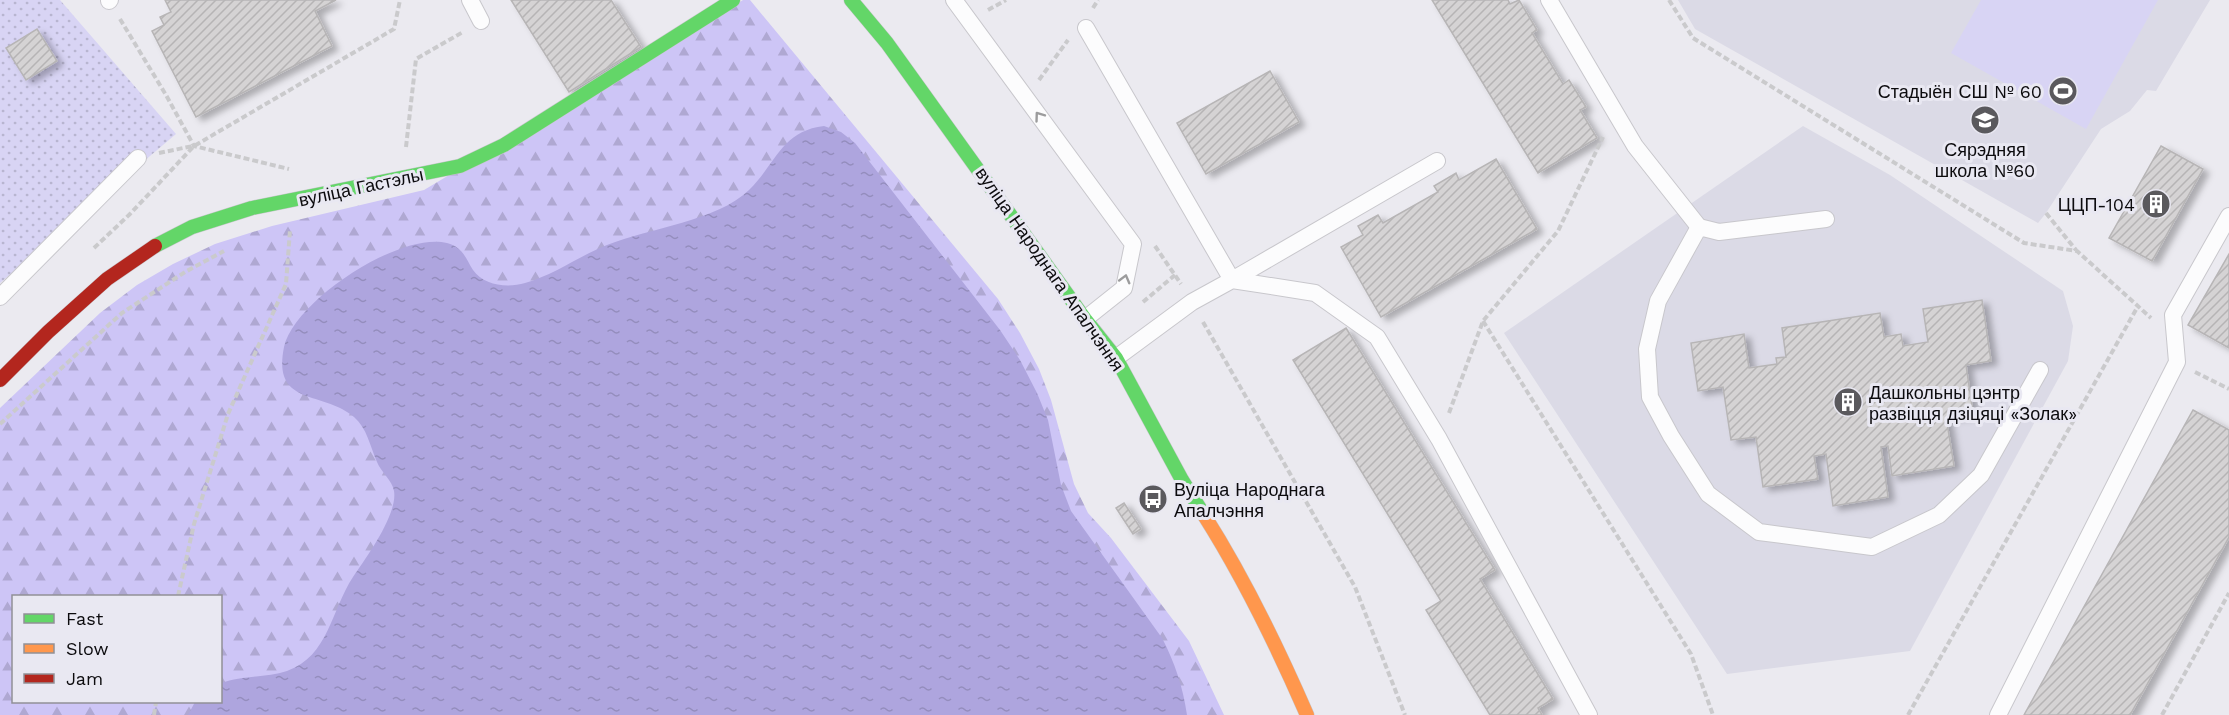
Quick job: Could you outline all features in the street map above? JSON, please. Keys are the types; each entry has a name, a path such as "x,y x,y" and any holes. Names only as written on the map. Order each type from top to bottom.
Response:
{"street":[{"name":"вуліца Гастэлы","path":"0,380 48,332 107,279 145,251 192,227 252,208 460,166 504,145 733,0"},
{"name":"вуліца Народнага Апалчэння","path":"851,0 929,99 1085,319 1116,358 1182,480 1219,539 1277,647 1307,715"}],"lane":[{"path":"470,0 481,21"},
{"path":"954,0 1133,244 1124,288 1085,319"},
{"path":"1549,0 1635,146 1699,227 1719,232 1826,219"},
{"path":"1086,28 1232,280"},
{"path":"0,297 138,158"},
{"path":"1116,358 1192,302 1437,161"},
{"path":"1998,715 2177,362 2173,315 2229,216"},
{"path":"1699,227 1658,301 1647,349 1650,396 1671,436 1708,494 1759,532 1872,547 1939,516 1982,475 2040,370"},
{"path":"1232,280 1315,294 1377,337 1439,439 1589,715"}],"path":[{"path":"110,0 194,146"},
{"path":"87,255 130,214 194,146 394,29 400,0"},
{"path":"982,14 1006,0"},
{"path":"1669,0 1693,39 2024,243 2077,251"},
{"path":"410,177 405,150 416,59 481,21"},
{"path":"1032,72 1039,81"},
{"path":"1439,439 1483,321 1558,231 1615,112"},
{"path":"138,158 194,146 289,169 301,167"},
{"path":"2046,213 2077,251 2174,339"},
{"path":"178,595 194,524 228,414 286,284 290,229"},
{"path":"1155,246 1192,302 1355,587 1405,715"},
{"path":"1138,306 1175,275"},
{"path":"1908,715 2138,306"},
{"path":"1483,321 1691,654 1713,715"},
{"path":"2177,362 2229,389"},
{"path":"2162,715 2229,593"}],"shaded area":[{"path":"0,0 60,0 176,134 0,283"},
{"name":"Сярэдняя школа №60","path":"1678,0 2210,0 2156,91 2147,90 2130,111 2101,129 2038,223 1695,29"},
{"name":"Стадыён СШ № 60","path":"1981,0 2158,0 2086,129 1951,53"},
{"path":"1803,126 1890,175 2063,291 2073,326 2068,361 1910,651 1727,674 1504,333"}],"green space":[{"path":"743,0 750,0 998,299 1039,369 1051,400 1074,484 1088,513 1111,538 1189,641 1224,715 0,715 0,408 100,313 137,285 173,264 215,244 272,226 424,190"}],"water":[{"path":"824,126 841,132 855,143 1000,330 1020,360 1048,420 1061,485 1071,511 1162,638 1178,675 1187,715 188,715 194,703 222,703 222,683 287,671 312,655 328,631 353,577 380,536 394,501 393,487 379,466 358,421 341,409 302,394 292,388 285,379 282,366 284,347 292,329 307,310 352,273 403,248 427,242 447,243 457,247 473,270 490,282 511,285 536,280 607,245 701,217 735,201 758,180 788,142 798,134"}],"building":[{"path":"165,0 336,0 315,11 332,46 196,117 152,31 164,25 160,17 171,12"},
{"path":"511,0 611,0 641,47 569,92"},
{"path":"1432,0 1508,0 1510,4 1519,0 1537,30 1532,33 1563,84 1569,80 1586,107 1580,110 1597,138 1538,173"},
{"path":"37,29 57,61 26,80 6,48"},
{"path":"1270,71 1299,122 1206,174 1177,123"},
{"name":"ЦЦП-104","path":"2161,146 2203,169 2152,261 2109,238"},
{"path":"1496,159 1537,229 1381,317 1341,247 1363,235 1358,226 1378,215 1383,223 1438,192 1434,186 1456,173 1459,180"},
{"path":"2229,254 2229,348 2188,325"},
{"name":"Дашкольны цэнтр развіцця дзіцяці «Золак»","path":"1982,300 1991,361 1966,365 1973,413 1946,417 1954,466 1892,476 1888,446 1881,447 1888,497 1833,506 1826,454 1814,456 1818,479 1763,487 1756,437 1731,440 1723,387 1698,391 1691,343 1744,334 1749,368 1777,364 1776,358 1786,357 1782,328 1880,313 1884,337 1901,334 1903,346 1928,342 1923,309"},
{"path":"1346,328 1495,570 1480,579 1553,699 1538,708 1542,715 1490,715 1426,610 1441,601 1293,360"},
{"path":"2193,410 2229,430 2229,537 2130,715 2024,715"},
{"path":"1124,503 1141,529 1133,534 1116,508"}],"traffic: fast":[{"path":"155,246 192,227 252,208 460,166 504,145 733,0"},
{"path":"851,0 887,43 1085,319 1116,358 1182,480 1204,515"}],"traffic: slow":[{"path":"1204,515 1259,613 1307,715"}],"traffic: jam":[{"path":"0,380 48,332 107,279 155,246"}],"place":[{"name":"Стадыён СШ № 60","path":"2063,91"},
{"name":"Сярэдняя школа №60","path":"1985,120"},
{"name":"ЦЦП-104","path":"2156,204"},
{"name":"Дашкольны цэнтр развіцця дзіцяці «Золак»","path":"1848,402"},
{"name":"Вуліца Народнага Апалчэння","path":"1153,499"}]}
